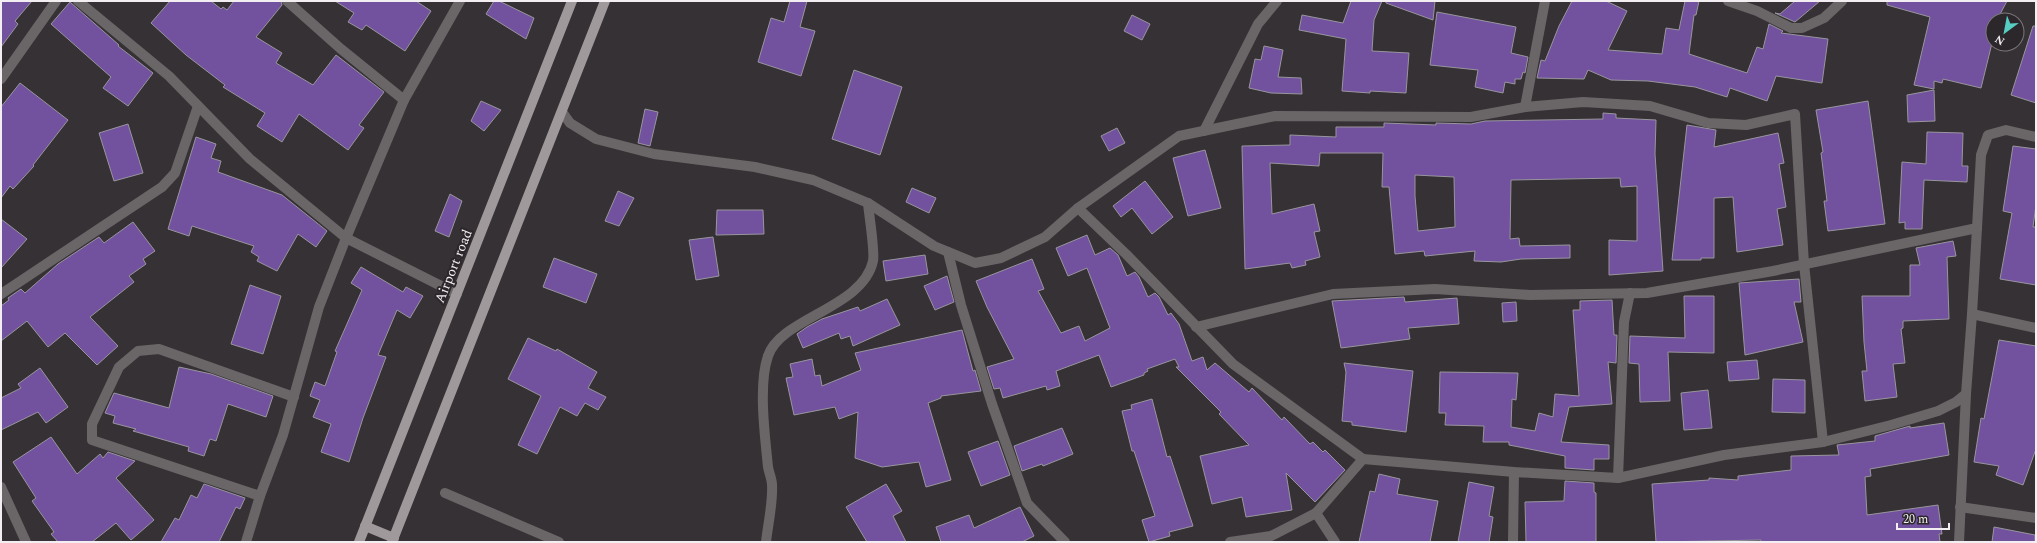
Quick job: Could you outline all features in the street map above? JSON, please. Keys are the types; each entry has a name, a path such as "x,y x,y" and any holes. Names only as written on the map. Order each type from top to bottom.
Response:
{"main road":[{"name":"Airport road","path":"359,542 572,1"},
{"path":"365,526 393,540 605,1"}],"street":[{"path":"1,79 56,1"},
{"path":"78,1 169,76 250,159 346,238 457,294"},
{"path":"287,1 341,49 404,100"},
{"path":"246,542 260,496 283,435 319,307 346,238 404,100 460,1"},
{"path":"1204,131 1255,29 1277,1"},
{"path":"1525,107 1545,1"},
{"path":"1728,1 1757,11 1790,28 1802,28 1824,18 1842,1"},
{"path":"562,112 570,123 596,139 654,154 755,167 814,180 868,204 934,246 975,263 1001,258 1045,237 1078,208 1179,136 1274,116 1471,117 1525,107 1584,102 1650,106 1708,123 1746,125 1795,114 1804,264 1823,442"},
{"path":"1,294 162,187 175,172 198,106"},
{"path":"1958,542 1981,155 1988,135 2006,130 2036,137"},
{"path":"766,542 772,485 768,469 763,386 768,355 777,341 848,295 863,282 873,260 868,204"},
{"path":"1078,208 1126,254 1233,364 1363,459 1514,472 1618,478 1724,455 1823,442 1891,425 1938,411 1956,402 1966,394"},
{"path":"1196,327 1333,294 1435,289 1530,295 1630,293 1662,290 1773,271 1977,228"},
{"path":"948,252 961,305 992,404 1027,503 1065,542"},
{"path":"1618,478 1624,322 1630,293"},
{"path":"1972,314 2036,328"},
{"path":"260,496 92,440 92,424 119,367 138,351 159,350 294,397"},
{"path":"1230,542 1271,536 1316,513 1363,459"},
{"path":"1514,472 1514,542"},
{"path":"1,487 26,542"},
{"path":"445,493 558,542"},
{"path":"1960,507 2036,518"},
{"path":"1316,513 1335,542"}],"building":[{"path":"1,1 32,1 15,21 18,24 1,47"},
{"path":"170,1 211,1 221,9 223,7 227,10 234,1 281,1 282,5 256,37 282,53 276,63 313,85 336,55 384,92 359,125 364,128 348,150 299,114 282,142 257,126 265,113 223,87 225,85 186,55 151,23"},
{"path":"335,1 416,1 431,11 405,51 366,25 362,30 348,22 354,13"},
{"path":"494,1 499,1 534,18 526,39 486,14"},
{"path":"790,1 807,1 800,27 815,31 801,76 758,62 771,18 784,22"},
{"path":"1351,1 1382,1 1374,20 1372,51 1409,53 1406,93 1342,91 1346,39 1299,30 1302,15 1343,23"},
{"path":"1386,1 1435,1 1433,20 1386,3"},
{"path":"1572,1 1606,1 1627,11 1608,50 1662,54 1666,28 1679,30 1685,1 1699,1 1696,15 1694,15 1689,54 1747,73 1757,47 1763,49 1769,24 1783,31 1781,33 1828,39 1822,83 1776,76 1767,101 1730,88 1727,97 1695,87 1648,81 1611,80 1588,70 1584,79 1537,78 1541,60 1545,61 1559,26"},
{"path":"1795,1 1820,1 1795,22 1775,13 1780,14"},
{"path":"1887,1 2007,1 2001,12 1985,12 1985,52 1990,52 1981,88 1943,79 1942,83 1934,81 1934,89 1914,85 1930,17 1887,5"},
{"path":"70,2 119,45 118,46 153,73 128,106 103,88 111,77 51,24"},
{"path":"1437,12 1516,27 1511,53 1528,57 1525,73 1523,72 1521,79 1515,79 1515,84 1505,82 1503,93 1475,87 1478,70 1430,65"},
{"path":"1132,15 1150,24 1142,40 1124,31"},
{"path":"2033,26 2036,26 2036,103 2011,95"},
{"path":"1264,46 1283,50 1278,77 1301,78 1302,94 1271,93 1249,88 1255,59 1261,60"},
{"path":"854,70 902,87 880,155 832,139"},
{"path":"20,83 68,120 33,165 34,166 13,189 10,186 1,198 1,107"},
{"path":"1934,90 1935,121 1908,122 1907,95"},
{"path":"481,101 501,110 484,131 471,121"},
{"path":"1868,101 1885,224 1828,231 1824,201 1827,201 1821,153 1823,152 1816,110"},
{"path":"645,109 658,112 650,146 638,143"},
{"path":"1603,113 1616,114 1616,118 1656,120 1655,154 1663,271 1609,275 1609,240 1637,241 1637,186 1621,187 1620,178 1511,180 1510,239 1519,238 1520,246 1570,245 1570,258 1521,259 1501,262 1474,261 1475,251 1425,256 1424,251 1395,254 1389,187 1382,187 1383,153 1320,153 1319,166 1270,163 1272,214 1314,204 1320,231 1314,232 1320,257 1305,261 1306,265 1292,268 1290,263 1245,269 1242,146 1290,145 1290,135 1336,137 1336,127 1384,127 1384,123 1436,125 1436,123 1471,124 1485,121 1603,119","holes":["1415,175 1454,177 1455,227 1418,231"]},
{"path":"128,124 143,173 114,181 99,133"},
{"path":"1687,125 1716,130 1714,147 1778,133 1784,163 1779,164 1786,207 1777,209 1783,245 1737,252 1733,197 1714,198 1714,258 1701,258 1701,260 1672,260"},
{"path":"1117,128 1125,143 1109,151 1101,136"},
{"path":"1927,132 1963,133 1962,166 1968,166 1967,182 1924,180 1922,229 1905,229 1905,222 1899,223 1902,162 1926,164"},
{"path":"196,137 216,144 211,158 221,161 218,172 282,195 327,231 316,247 298,234 277,271 257,261 259,257 251,252 254,246 192,226 189,236 168,229"},
{"path":"2013,146 2036,149 2036,205 2033,227 2036,227 2036,285 2000,279 2012,213 2003,211"},
{"path":"1205,150 1221,208 1188,216 1173,158"},
{"path":"1145,181 1173,217 1152,234 1132,208 1121,217 1113,206"},
{"path":"912,188 936,198 929,213 906,202"},
{"path":"618,191 634,198 619,226 605,221"},
{"path":"450,194 462,201 449,237 435,231"},
{"path":"717,210 763,210 764,234 716,235"},
{"path":"1,219 27,239 1,268"},
{"path":"133,222 155,251 143,259 146,264 129,276 134,282 90,317 118,346 97,365 65,333 48,347 27,321 1,341 1,306 9,300 8,298 21,289 25,293 58,264 99,237 104,243"},
{"path":"1087,235 1095,255 1110,248 1118,255 1127,276 1135,272 1139,277 1148,297 1155,293 1159,297 1168,315 1171,313 1179,324 1192,361 1203,357 1207,370 1215,363 1249,392 1252,388 1282,420 1284,417 1310,444 1313,442 1323,452 1325,450 1345,470 1315,502 1286,473 1292,510 1246,517 1242,497 1212,504 1200,456 1249,445 1219,414 1221,412 1176,367 1179,367 1175,359 1147,369 1148,371 1144,373 1144,375 1111,387 1099,355 1056,371 1060,386 1047,390 1046,386 1003,398 1000,388 994,389 987,367 1014,359 987,307 976,281 1032,259 1044,289 1038,291 1061,333 1079,326 1085,341 1110,328 1087,268 1068,276 1056,248"},
{"path":"713,237 719,276 696,280 689,240"},
{"path":"1953,241 1956,256 1947,257 1949,319 1903,321 1903,328 1901,329 1905,363 1893,364 1897,397 1865,401 1862,371 1867,371 1862,296 1910,296 1910,265 1920,265 1916,248"},
{"path":"925,255 928,274 886,281 883,261"},
{"path":"554,258 597,274 586,303 543,287"},
{"path":"361,267 403,292 406,287 423,296 410,318 397,310 378,355 386,357 363,418 349,462 321,452 331,424 313,417 320,400 310,396 315,382 325,386 337,352 335,351 362,290 351,283"},
{"path":"947,276 954,302 935,310 924,286"},
{"path":"1799,279 1801,302 1794,302 1803,342 1745,355 1739,283"},
{"path":"250,285 281,296 263,354 231,344"},
{"path":"1684,296 1714,296 1714,353 1668,352 1670,401 1640,402 1639,364 1629,363 1630,336 1685,338"},
{"path":"1404,297 1405,302 1457,298 1459,324 1408,328 1410,339 1341,348 1332,301"},
{"path":"887,299 900,325 853,346 850,336 841,339 839,333 803,348 797,334 807,327 822,319 858,307 860,311"},
{"path":"1612,300 1614,335 1617,335 1616,363 1608,362 1612,404 1569,407 1561,442 1609,445 1609,459 1594,459 1594,470 1565,468 1565,456 1509,445 1509,442 1483,442 1484,426 1445,425 1446,413 1439,413 1440,372 1518,373 1516,400 1512,399 1511,427 1535,431 1539,413 1553,417 1555,394 1579,396 1573,310 1580,310 1580,301"},
{"path":"1516,302 1517,321 1503,322 1502,303"},
{"path":"962,330 973,371 975,370 981,391 941,396 941,398 928,403 951,480 926,487 919,462 882,467 855,458 858,412 839,419 835,407 794,415 786,378 793,377 790,364 812,359 815,376 820,375 822,386 861,370 855,353"},
{"path":"528,338 556,351 557,349 597,372 588,388 606,397 598,410 585,403 577,416 560,407 537,454 518,445 541,396 508,379"},
{"path":"1999,340 2036,346 2036,449 2023,485 1996,475 1999,466 1974,462 1981,418 1984,419"},
{"path":"1757,360 1759,379 1729,381 1727,362"},
{"path":"1344,363 1413,371 1406,432 1352,425 1352,422 1342,421 1346,372"},
{"path":"179,367 211,374 273,396 266,417 228,404 216,441 210,439 204,456 188,451 189,447 133,431 136,429 113,423 115,416 105,413 114,393 169,408"},
{"path":"40,368 68,407 46,423 38,412 1,430 1,398 21,388 18,384"},
{"path":"1773,379 1805,380 1805,413 1772,412"},
{"path":"1708,390 1712,428 1684,430 1681,393"},
{"path":"1152,399 1167,457 1170,456 1193,526 1169,532 1170,536 1149,542 1142,520 1155,516 1134,451 1132,451 1122,411 1132,409 1131,405"},
{"path":"1944,423 1949,455 1870,469 1871,476 1865,477 1867,515 1938,505 1942,534 1939,534 1940,542 1761,542 1761,540 1656,542 1652,484 1709,480 1709,478 1738,480 1738,476 1791,470 1791,456 1839,455 1837,445 1875,441 1875,436 1910,426 1910,428"},
{"path":"1062,428 1073,454 1043,466 1042,464 1022,471 1014,446"},
{"path":"51,437 77,474 100,454 103,458 108,452 135,461 116,478 154,520 131,540 116,523 92,542 58,542 51,534 54,532 32,501 36,498 13,462"},
{"path":"998,441 1010,475 981,486 968,452"},
{"path":"1379,474 1400,479 1397,494 1438,501 1430,542 1359,542 1370,491 1375,492"},
{"path":"1565,481 1594,483 1594,492 1596,493 1596,542 1526,542 1525,502 1564,501"},
{"path":"1469,482 1494,487 1489,516 1493,517 1489,542 1458,542"},
{"path":"204,484 245,498 240,509 236,507 219,542 161,542 175,518 179,520 191,495 197,498"},
{"path":"886,484 902,511 893,516 906,542 867,542 846,507"},
{"path":"1020,507 1034,536 1022,542 941,542 936,527 969,515 974,528"},
{"path":"1994,527 2035,535 2035,542 1992,542"}]}
